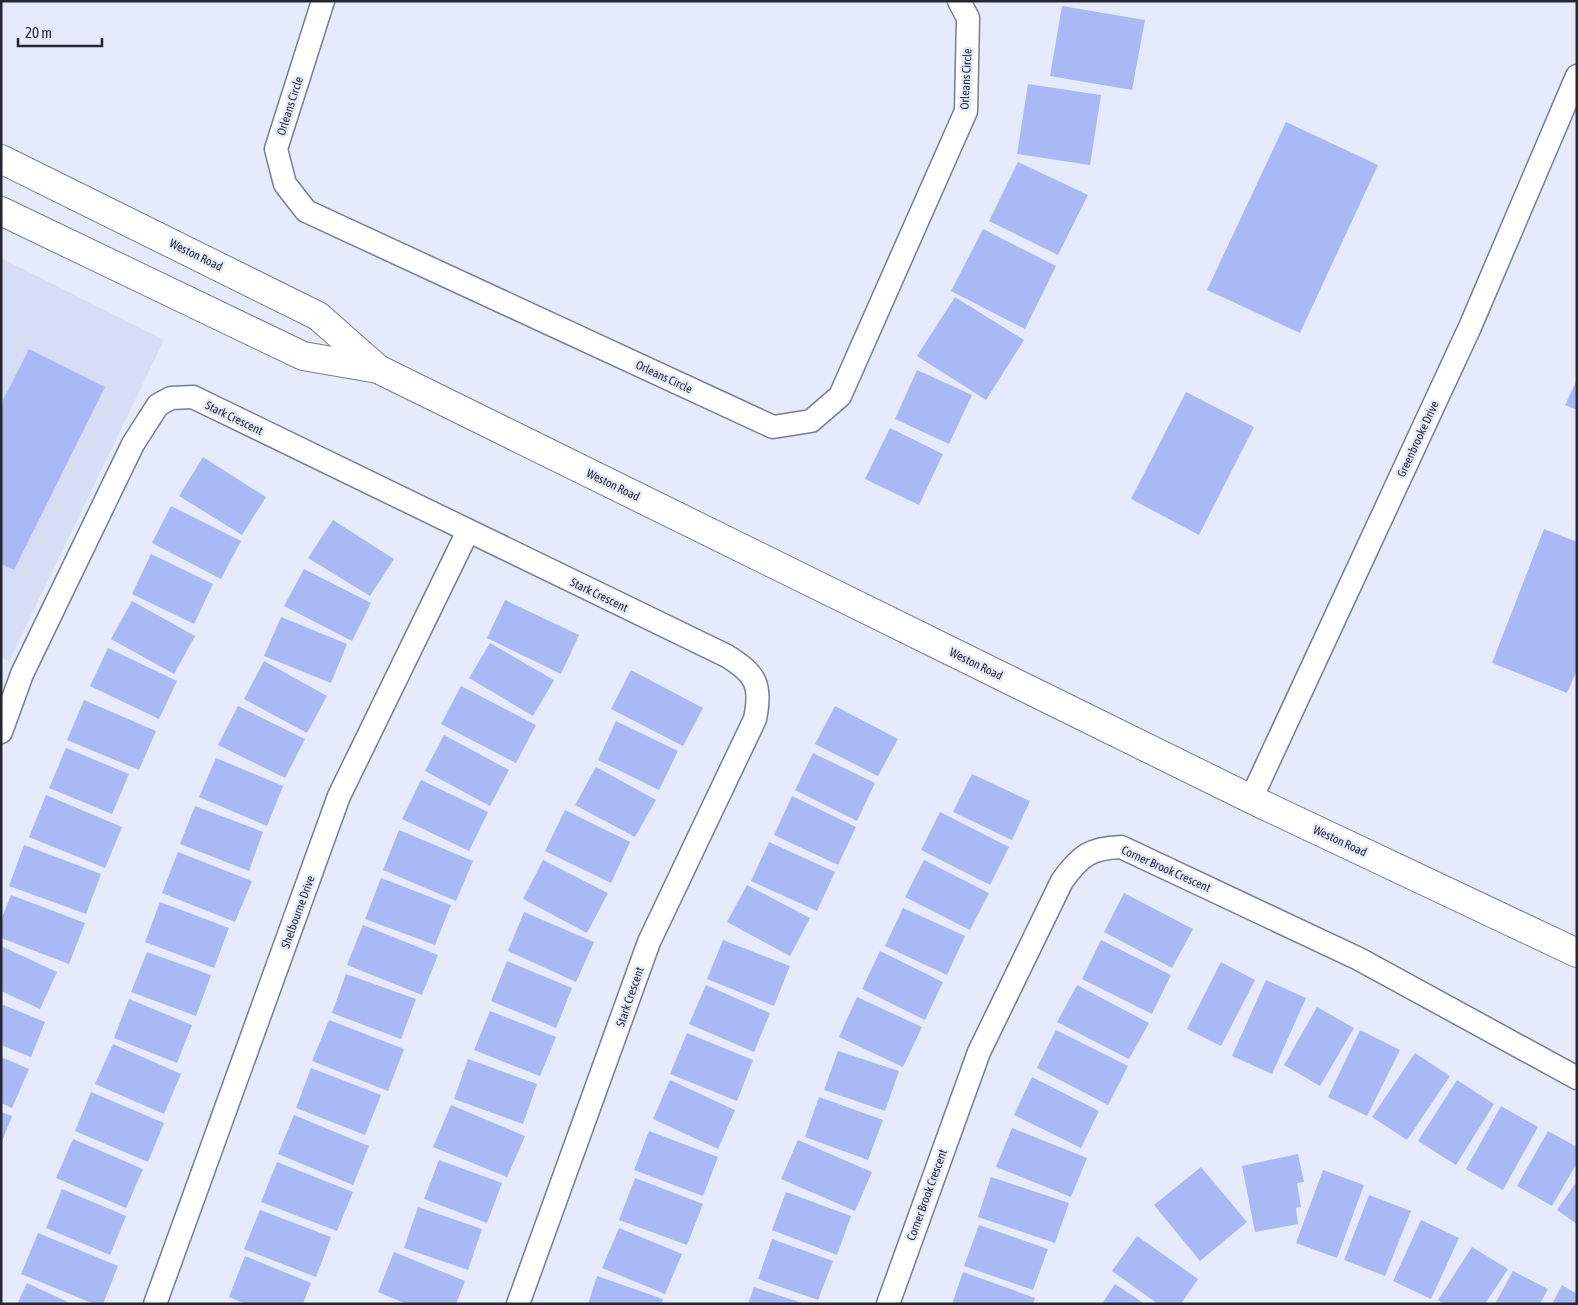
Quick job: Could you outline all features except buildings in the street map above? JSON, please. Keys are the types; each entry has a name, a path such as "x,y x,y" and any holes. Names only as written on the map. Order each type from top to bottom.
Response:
{"main road":[{"name":"Weston Road","path":"1,159 318,316 378,370"},
{"name":"Weston Road","path":"1,211 303,356 378,370 1251,799 1577,953"}],"street":[{"name":"Orleans Circle","path":"323,1 276,149 285,184 306,211 773,427 811,421 840,396 966,111 968,18 960,1"},
{"name":"Greenbrooke Drive","path":"1251,799 1470,327 1577,76"},
{"name":"Stark Crescent","path":"1,732 22,674 133,444 158,405 171,398 192,397 726,656 742,666 755,680 759,698 755,719 649,942 518,1304"},
{"name":"Shelbourne Drive","path":"155,1304 340,796 468,531"},
{"name":"Corner Brook Crescent","path":"888,1304 979,1052 1062,881 1073,865 1086,854 1102,848 1120,847 1359,959 1577,1078"}],"shaded area":[{"path":"1,258 164,340 9,661 1,657"}]}
